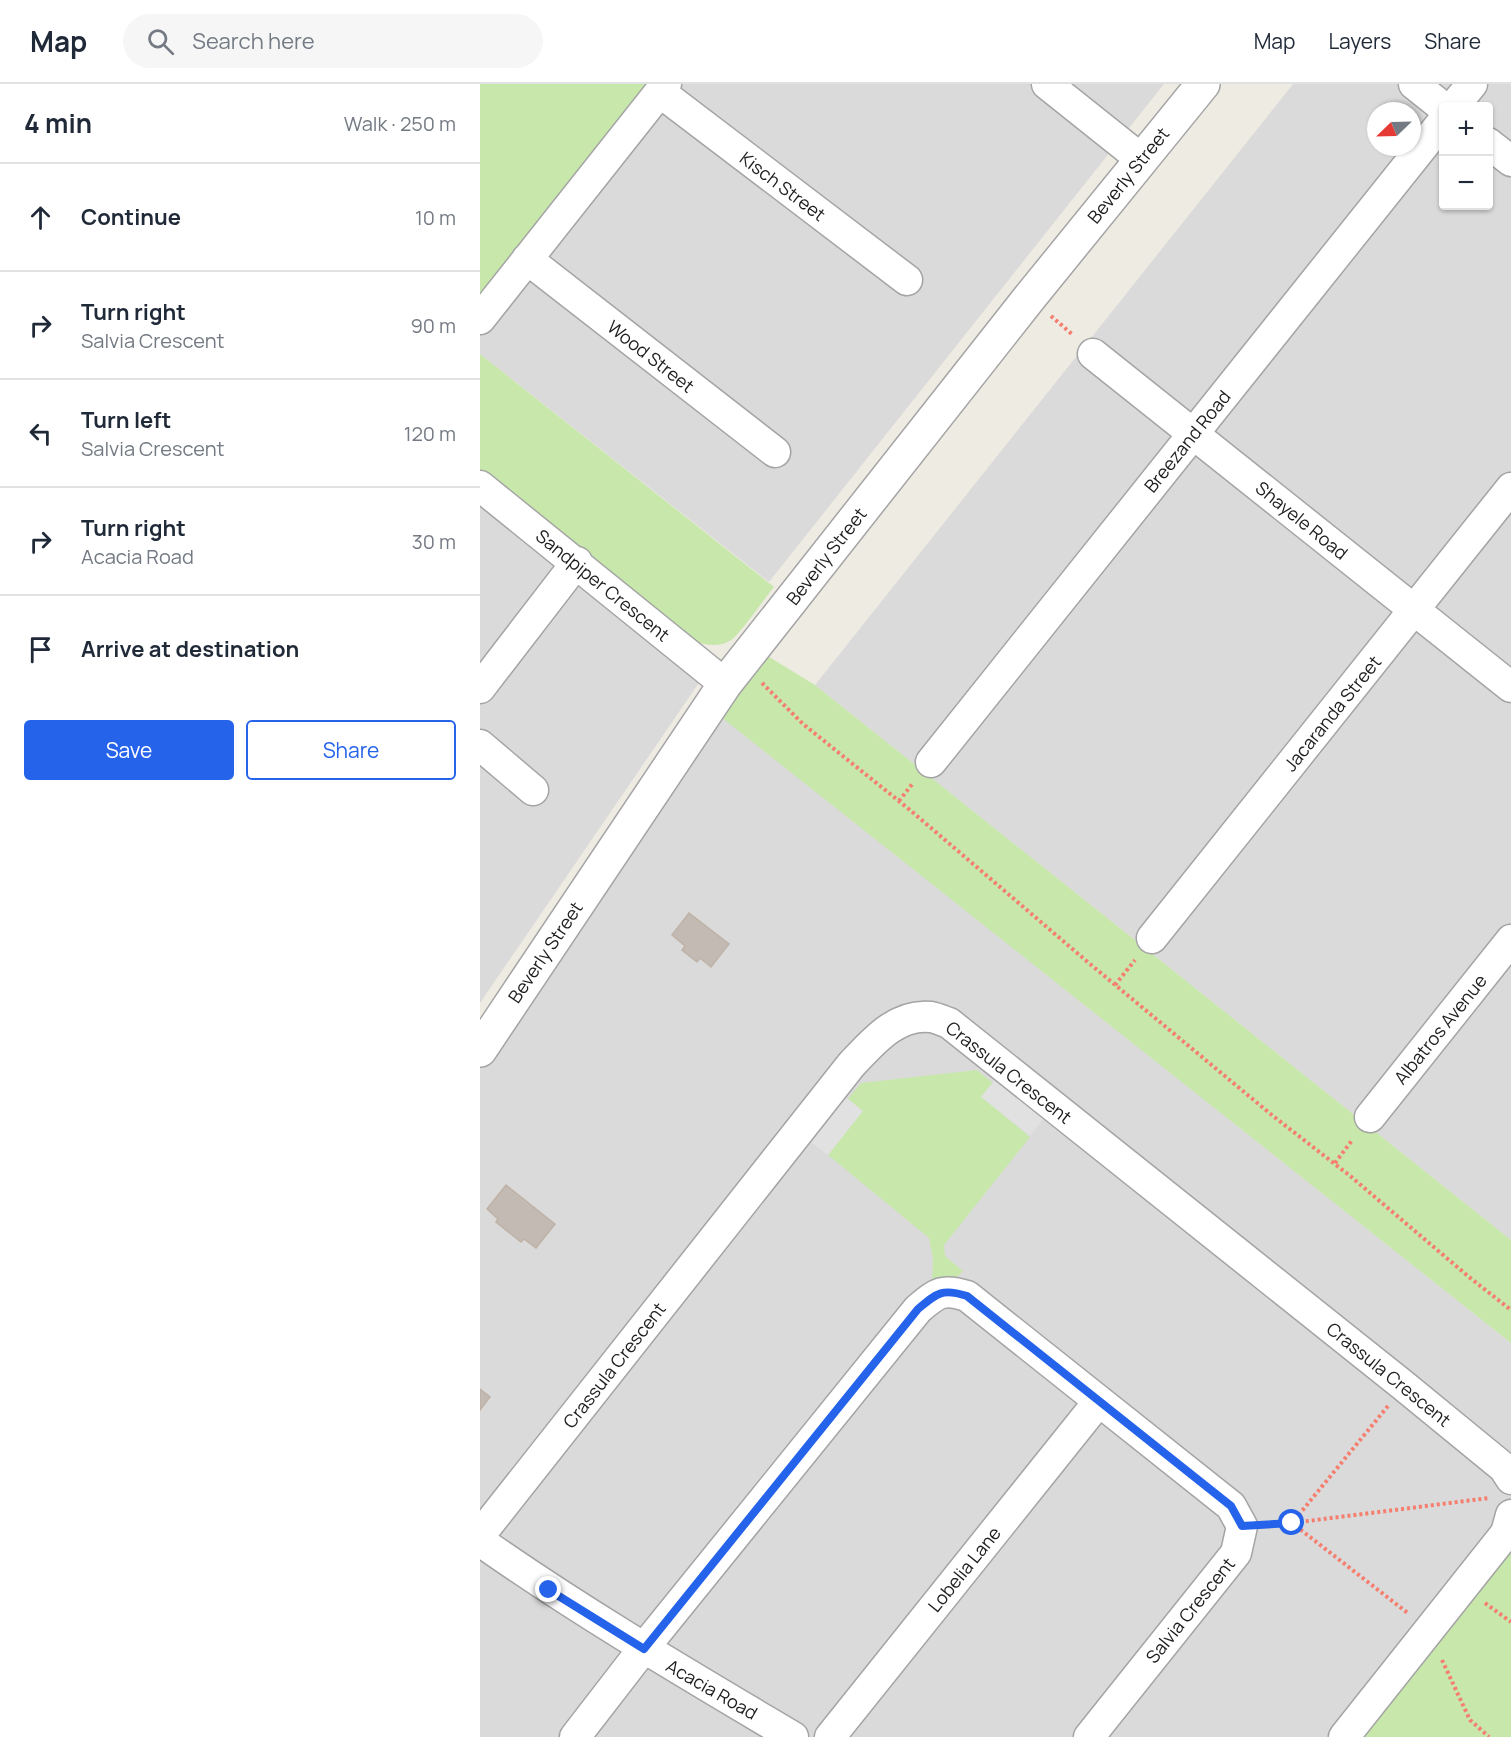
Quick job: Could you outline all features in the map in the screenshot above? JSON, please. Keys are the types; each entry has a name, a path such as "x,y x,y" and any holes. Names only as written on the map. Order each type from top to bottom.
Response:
{"street":[{"path":"1047,84 1141,159"},
{"name":"Beverly Street","path":"480,1050 733,674 1030,297 1203,84"},
{"path":"1414,84 1439,105"},
{"path":"1458,102 1472,84"},
{"path":"480,319 663,88"},
{"name":"Kisch Street","path":"663,88 907,280"},
{"name":"Breezand Road","path":"930,762 1439,125"},
{"path":"1493,147 1511,161"},
{"name":"Wood Street","path":"527,259 775,452"},
{"name":"Shayele Road","path":"1093,354 1511,687"},
{"name":"Sandpiper Crescent","path":"480,486 577,562 733,674"},
{"name":"Jacaranda Street","path":"1152,938 1511,488"},
{"path":"480,688 577,562"},
{"path":"480,745 533,790"},
{"name":"Albatros Avenue","path":"1370,1117 1511,940"},
{"name":"Crassula Crescent","path":"480,1535 851,1065 894,1024 931,1017 949,1023 1504,1468 1507,1497"},
{"path":"575,1737 890,1342 918,1309 936,1293 951,1291 967,1296 1231,1506 1242,1526"},
{"name":"Lobelia Lane","path":"830,1737 1099,1401"},
{"path":"1344,1737 1506,1533 1507,1497"},
{"name":"Salvia Crescent","path":"1089,1737 1236,1553 1242,1526"},
{"name":"Acacia Road","path":"480,1541 549,1590 793,1737"}],"path":[{"path":"1030,297 1093,354"},
{"path":"733,674 803,724 910,810 1090,964 1511,1310"},
{"path":"1292,1523 1404,1386"},
{"path":"1242,1526 1292,1523 1454,1501 1507,1497"},
{"path":"1292,1523 1429,1630 1470,1720 1489,1737"}],"shaded area":[{"path":"664,84 1164,84 769,582 480,354 480,318"},
{"path":"1293,84 1511,84 1511,1240 815,685"},
{"path":"480,488 707,671 480,1003"},
{"path":"712,709 1511,1343 1511,1520 1345,1737 480,1737 480,1056"},
{"path":"997,1077 1046,1116 1030,1136 981,1097"},
{"path":"843,1095 863,1111 828,1155 808,1140"}],"green space":[{"path":"480,84 653,84 480,302"},
{"path":"480,354 774,587 731,640 717,645 693,641 480,473"},
{"path":"766,655 815,685 1511,1240 1511,1343 721,717"},
{"path":"977,1070 993,1083 982,1097 1030,1137 944,1245 945,1256 963,1271 955,1279 932,1281 933,1259 929,1238 828,1155 862,1111 848,1099 861,1083"},
{"path":"1511,1540 1511,1737 1355,1737"}],"building":[{"path":"689,913 729,944 711,967 700,958 697,962 682,950 685,946 672,935"},
{"path":"506,1185 555,1224 536,1248 524,1239 521,1242 496,1222 498,1219 487,1209"},
{"path":"480,1389 490,1397 480,1410"}],"route":[{"path":"549,1590 644,1649 918,1309 936,1293 951,1291 967,1296 1231,1506 1242,1526 1292,1523"}]}
